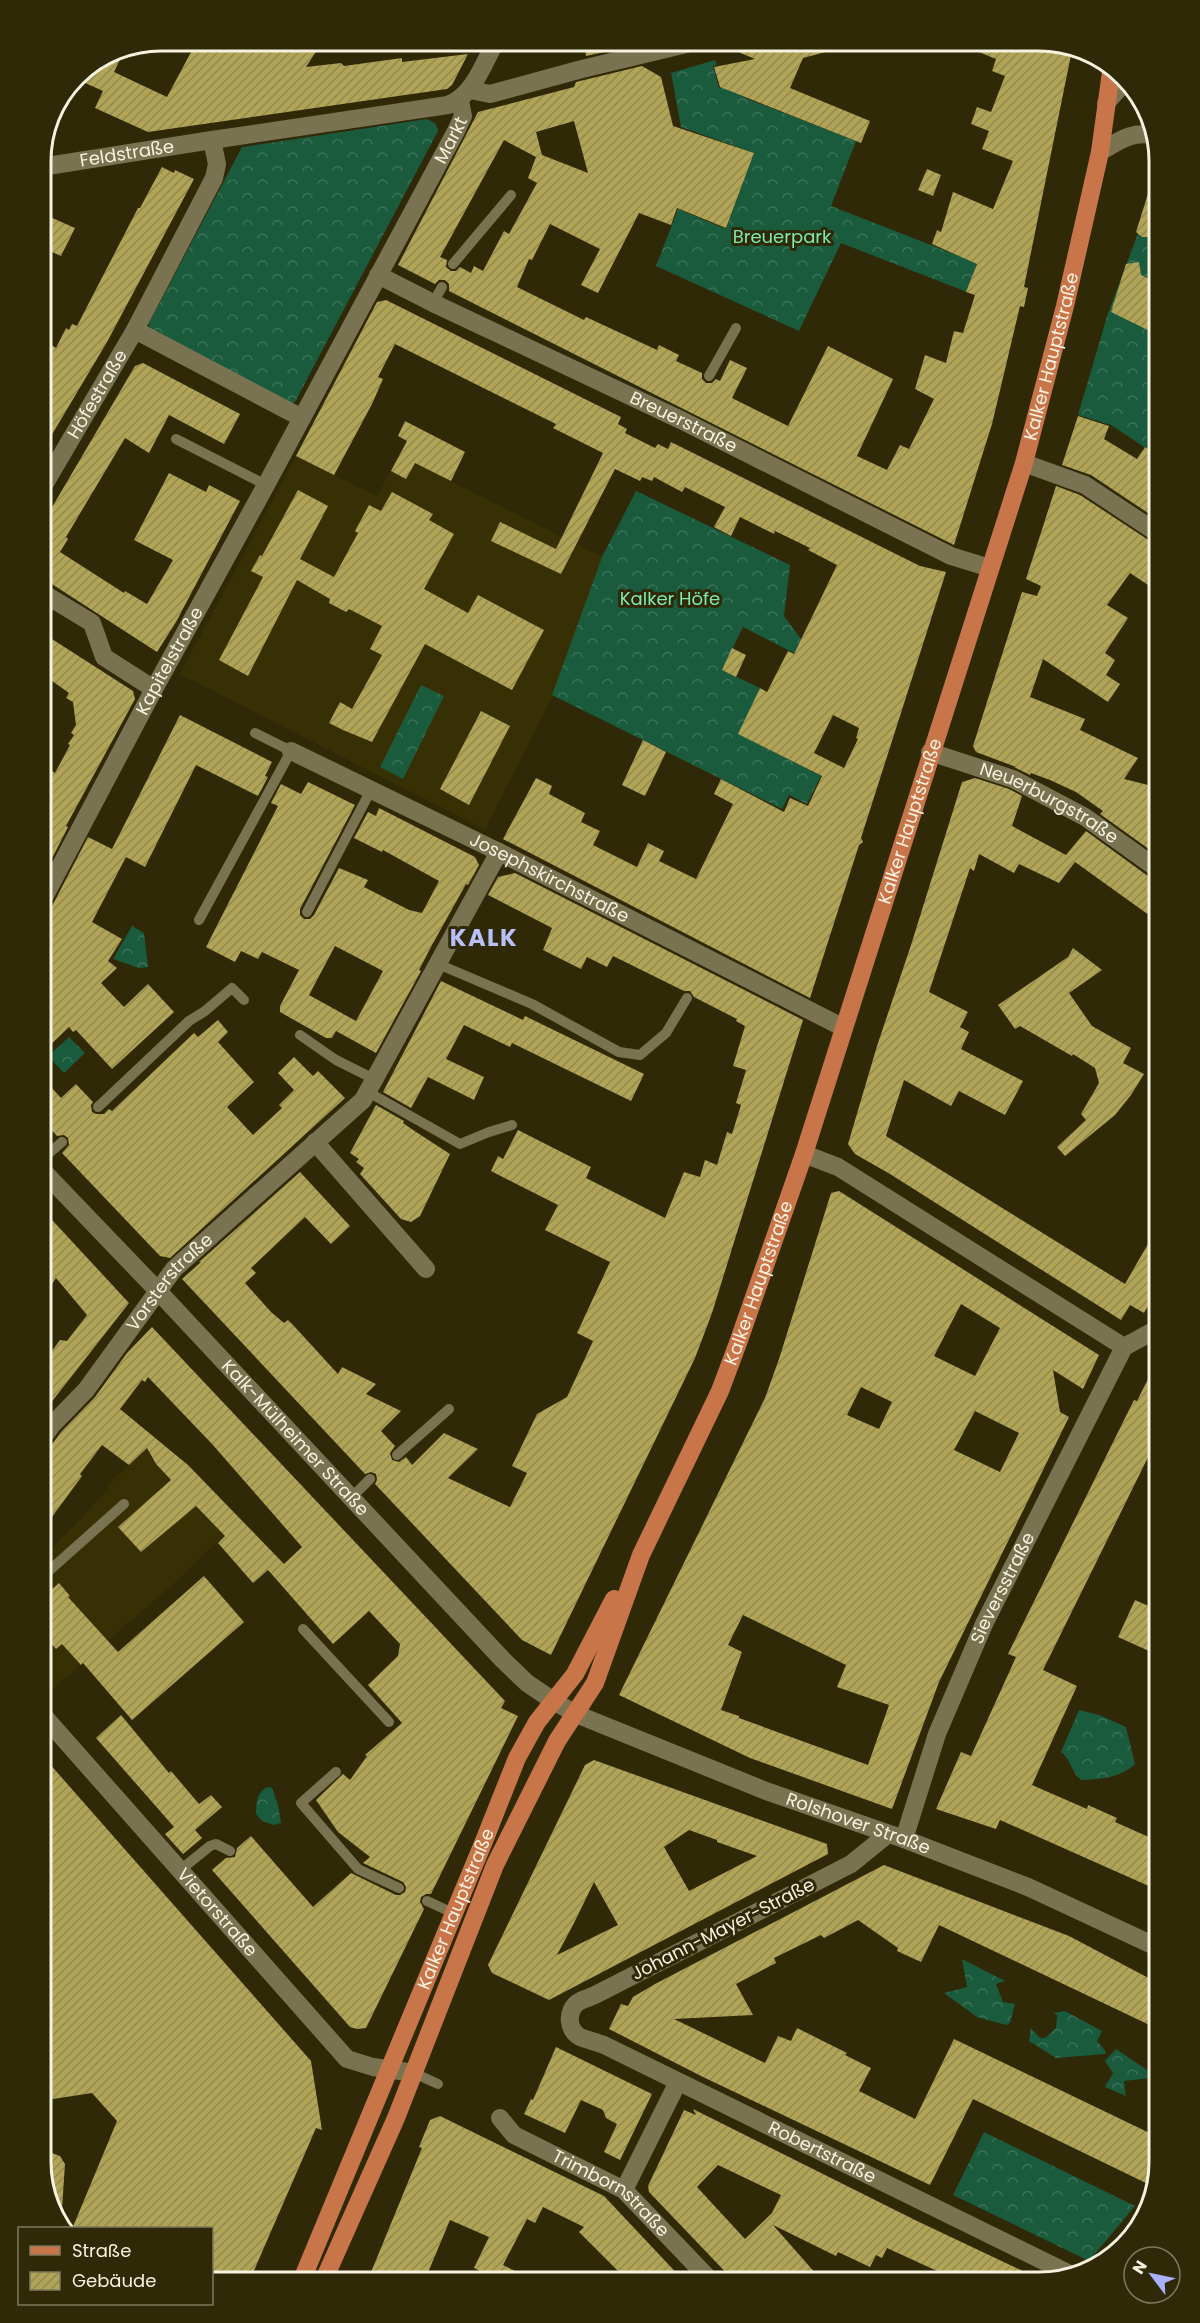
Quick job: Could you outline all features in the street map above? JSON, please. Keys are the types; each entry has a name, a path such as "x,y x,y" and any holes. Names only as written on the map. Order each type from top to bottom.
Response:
{"main road":[{"name":"Kalker Hauptstraße","path":"327,2272 414,2073 495,1865 557,1741 596,1683 641,1555 720,1391 804,1154 930,752 1024,463 1062,317 1100,152 1110,77"},
{"name":"Kalker Hauptstraße","path":"305,2272 517,1758 537,1722 575,1674 619,1589 641,1555"}],"street":[{"path":"465,95 490,51"},
{"path":"465,95 490,94 657,51"},
{"path":"1106,103 1120,87"},
{"name":"Markt","path":"212,140 435,108 465,95 464,116 302,418"},
{"path":"1100,152 1128,135 1145,133"},
{"path":"212,140 217,164 214,178 135,330 302,418"},
{"name":"Feldstraße","path":"51,165 212,140"},
{"name":"Breuerstraße","path":"378,275 437,295 687,417 951,555 990,568"},
{"name":"Höfestraße","path":"51,473 135,330"},
{"name":"Kapitelstraße","path":"51,884 154,689 302,418"},
{"path":"1024,463 1085,485 1149,527"},
{"path":"51,597 92,623 104,657 154,689"},
{"name":"Josephskirchstraße","path":"291,751 499,852 844,1028"},
{"name":"Neuerburgstraße","path":"930,752 1013,779 1085,817 1149,862"},
{"name":"Vorsterstraße","path":"51,1426 86,1390 174,1269 363,1100 499,852"},
{"path":"315,1142 426,1269"},
{"path":"804,1154 838,1167 1124,1347 1149,1334"},
{"name":"Kalk-Mülheimer Straße","path":"51,1179 503,1660 527,1683 555,1702"},
{"name":"Sieversstraße","path":"896,1837 984,1624 1124,1347"},
{"name":"Rolshover Straße","path":"555,1702 576,1714 766,1791 1028,1887 1149,1943"},
{"name":"Vietorstraße","path":"51,1726 347,2059 388,2070 414,2073"},
{"name":"Johann-Mayer-Straße","path":"571,2028 569,2015 575,2004 851,1864 896,1837"},
{"name":"Robertstraße","path":"571,2028 580,2036 604,2045 1061,2270"},
{"path":"624,2190 678,2082"},
{"name":"Trimbornstraße","path":"500,2118 514,2135 624,2190 702,2272"}],"lane":[{"path":"453,264 512,195"},
{"path":"709,376 736,328"},
{"path":"176,439 266,486"},
{"name":"Josephskirchstraße","path":"255,733 291,751"},
{"path":"199,920 291,751"},
{"path":"307,912 371,790"},
{"path":"438,964 532,1004 619,1052 640,1055 666,1033 687,998"},
{"path":"98,1107 189,1021 205,1011 232,988 244,1000"},
{"path":"300,1035 371,1086 460,1144 512,1125"},
{"path":"51,1151 62,1142"},
{"path":"397,1455 449,1409"},
{"path":"351,1498 370,1479"},
{"path":"51,1568 124,1504"},
{"path":"303,1629 389,1722"},
{"path":"336,1772 301,1803 358,1869 399,1888"},
{"path":"179,1871 210,1846 216,1844 230,1851"},
{"path":"427,1901 453,1913"},
{"path":"414,2073 438,2084"}],"shaded area":[{"path":"399,455 602,557 558,685 485,830 180,674 296,456 377,496"},
{"path":"146,1448 155,1464 224,1536 171,1586 51,1691 51,1550 109,1489 106,1486"}],"green space":[{"name":"Breuerpark","path":"715,60 717,65 713,66 719,88 723,87 856,141 831,206 977,263 967,292 841,243 799,331 656,266 678,209 726,229 754,153 681,127 671,73"},
{"path":"427,119 436,124 438,131 295,402 290,404 149,330 149,323 242,147"},
{"path":"1143,220 1149,223 1149,450 1111,425 1078,415 1108,313"},
{"name":"Kalker Höfe","path":"636,491 790,565 784,616 801,639 794,653 743,627 722,670 760,688 739,734 821,776 807,804 789,795 782,809 552,695 602,557"},
{"path":"421,685 444,696 403,779 380,767"},
{"path":"132,926 144,933 148,967 139,968 113,959"},
{"path":"69,1037 85,1053 64,1073 51,1059 51,1053"},
{"path":"1079,1710 1099,1715 1126,1727 1135,1764 1110,1777 1081,1780 1061,1752"},
{"path":"267,1787 272,1788 278,1805 281,1823 274,1825 262,1821 256,1814 259,1795"},
{"path":"962,1959 1005,1981 996,1984 1003,2002 1015,2004 1010,2023 1006,2025 977,2017 944,1993 967,1987"},
{"path":"1065,2011 1102,2031 1097,2041 1106,2052 1105,2054 1056,2058 1029,2041 1031,2028 1040,2038 1045,2038 1056,2028 1057,2015 1053,2013"},
{"path":"1116,2049 1149,2071 1149,2078 1124,2081 1126,2096 1105,2087 1113,2073 1105,2061"},
{"path":"984,2132 1135,2206 1088,2260 953,2195"}],"building":[{"path":"192,51 316,51 306,67 341,63 344,66 402,58 402,62 468,54 452,85 447,89 148,132 95,108 103,91 84,82 112,62 120,59 114,72 167,97"},
{"path":"585,51 608,51 586,56"},
{"path":"736,51 829,51 803,58 790,88 870,121 861,143 720,87 714,67 755,59"},
{"path":"976,51 1046,51 1071,56 1024,287 1028,288 1024,307 1020,306 992,424 954,545 449,291 449,284 445,280 439,280 435,284 398,265 478,112 574,87 576,82 642,66 661,77 673,126 754,153 726,228 677,208 671,225 639,213 598,293 581,285 600,249 550,224 532,260 529,259 517,287 584,320 586,317 657,350 659,345 679,355 676,361 702,373 702,379 706,383 712,383 716,379 720,381 730,360 747,368 732,398 788,426 828,346 893,379 857,456 887,470 900,445 909,449 934,399 915,389 925,355 946,363 954,331 963,333 975,295 966,292 977,264 932,244 937,230 941,232 953,192 993,209 1013,161 982,149 989,131 971,124 977,107 991,112 1005,76 992,71 996,59","holes":["574,121 588,173 542,155 536,132","504,140 536,157 528,178 537,183 509,234 504,231 483,271 474,266 471,273 460,267 456,271 451,271 446,267 447,260 440,257"]},
{"path":"162,167 194,179 107,342 51,436 51,345 56,348 66,328 69,330 72,324 77,326"},
{"path":"927,169 941,175 933,196 918,190"},
{"path":"1149,190 1149,236 1142,237 1136,232"},
{"path":"51,217 75,228 61,256 51,252"},
{"path":"1139,262 1141,275 1149,279 1149,331 1111,312 1126,264"},
{"path":"386,300 621,417 618,424 627,429 625,433 655,448 658,444 668,449 671,442 920,566 946,572 861,838 863,842 859,845 810,998 503,839 536,778 552,786 549,794 585,813 581,822 600,831 593,845 637,867 648,843 664,851 659,861 696,879 733,804 714,794 721,779 784,812 790,798 808,806 822,776 738,734 760,688 767,692 788,651 794,654 837,565 808,550 810,548 740,517 731,536 714,527 725,507 685,487 682,492 654,477 652,481 642,477 640,481 615,469 561,574 491,541 500,522 556,549 603,453 553,428 556,424 395,344 378,377 383,379 372,404 334,475 296,456 377,302","holes":["833,715 859,728 856,738 858,739 844,768 814,753"]},
{"path":"143,363 240,414 224,444 169,415 149,453 125,438 66,537 68,539 60,552 124,593 125,591 147,604 173,560 134,540 169,473 206,492 209,485 240,501 176,622 157,652 51,583 51,509 135,366"},
{"path":"1078,416 1109,426 1104,439 1137,459 1145,447 1149,449 1149,514 1091,475 1062,465"},
{"path":"405,421 465,452 451,481 415,463 406,479 391,471 407,441 398,436"},
{"path":"1056,486 1080,495 1149,540 1149,586 1130,573 1107,605 1128,618 1105,653 1115,660 1106,675 1120,684 1108,702 1043,659 1030,697 1085,719 1080,730 1138,758 1124,779 1149,787 1149,849 1100,814 1103,811 1076,792 976,752 973,746 1022,592 1037,596 1041,586 1026,579"},
{"path":"298,490 328,506 300,559 334,577 358,533 355,531 369,505 381,511 392,492 433,514 429,520 454,534 424,589 468,613 478,595 544,630 512,690 425,644 372,742 329,723 340,702 352,709 382,655 370,649 382,626 349,609 346,612 329,603 330,599 297,580 248,676 219,660 263,577 251,571 260,555 262,556"},
{"path":"51,638 133,691 135,699 66,826 68,827 51,860 51,771 55,773 70,745 68,744 74,735 71,733 76,725 73,702 66,698 69,693 51,680"},
{"path":"732,648 746,655 736,677 722,670"},
{"path":"481,711 510,726 469,805 440,789"},
{"path":"180,715 272,762 265,776 268,777 258,796 196,765 145,867 126,857 92,922 122,939 108,961 117,968 101,983 124,1007 148,984 174,1012 112,1069 76,1030 73,1032 69,1027 51,1044 51,908 88,837 112,849"},
{"path":"643,740 666,752 645,796 622,785"},
{"path":"975,778 1009,789 1022,796 1012,826 1066,855 1086,831 1149,877 1149,915 1075,862 1059,883 1019,864 1014,873 979,854 974,871 970,868 929,992 968,1012 960,1027 969,1032 961,1049 1023,1081 1005,1115 959,1091 951,1106 904,1080 886,1136 1125,1284 1149,1242 1149,1304 1144,1313 1130,1305 1121,1320 855,1154 848,1144 962,782"},
{"path":"308,782 355,805 300,909 300,915 304,919 310,919 314,915 339,868 368,880 364,887 409,910 422,913 439,881 383,850 382,852 354,838 368,812 376,816 379,808 475,857 479,865 432,945 419,970 421,971 376,1053 336,1031 332,1038 326,1038 280,1012 280,1006 299,970 262,952 258,959 241,951 235,962 206,947 278,806 271,803 281,784 301,794","holes":["335,946 383,971 356,1021 309,995"]},
{"path":"515,873 803,1020 712,1313 695,1358 551,1655 522,1640 375,1484 376,1474 371,1472 365,1474 182,1279 300,1172 350,1226 331,1244 305,1217 251,1268 256,1273 245,1283 271,1312 284,1323 288,1320 338,1374 342,1367 376,1384 366,1394 401,1411 381,1431 395,1446 390,1453 392,1460 399,1462 406,1457 412,1465 444,1433 478,1449 448,1478 510,1507 527,1473 512,1466 537,1414 567,1397 593,1341 577,1333 610,1262 545,1230 558,1205 491,1171 498,1156 503,1159 518,1130 591,1167 586,1178 665,1218 684,1172 700,1177 705,1160 717,1165 727,1132 732,1134 741,1105 736,1103 746,1070 733,1066 745,1026 736,1021 737,1019 694,997 690,991 684,991 613,956 607,967 587,957 581,969 543,950 552,928 488,895 498,877"},
{"path":"1073,948 1102,970 1069,993 1092,1026 1131,1048 1123,1063 1144,1074 1115,1115 1065,1156 1057,1147 1086,1120 1081,1114 1099,1083 1095,1068 1020,1026 1015,1029 998,1005 1068,957"},
{"path":"441,981 523,1020 525,1016 644,1074 631,1101 512,1043 510,1047 464,1025 446,1059 484,1077 474,1100 428,1077 411,1108 383,1092"},
{"path":"218,1020 228,1032 218,1042 254,1082 227,1107 253,1135 282,1108 279,1105 294,1090 278,1073 294,1057 313,1076 318,1071 345,1098 170,1258 160,1256 62,1153 69,1145 68,1138 64,1135 57,1136 51,1130 51,1087 61,1098 76,1084 93,1102 92,1112 104,1114 109,1109 112,1111 194,1033 198,1037"},
{"path":"376,1105 404,1121 403,1123 450,1154 420,1216 411,1222 401,1219 360,1174 364,1168 356,1162 359,1159 350,1153"},
{"path":"839,1191 1099,1355 1083,1389 1053,1370 1060,1412 1069,1417 939,1682 892,1809 750,1758 619,1695 765,1398 831,1193","holes":["961,1304 1000,1328 975,1376 934,1356","861,1387 892,1402 879,1429 847,1415","975,1411 1019,1433 1000,1472 954,1450","743,1615 846,1665 837,1687 889,1705 868,1765 721,1710 742,1652 728,1645"]},
{"path":"51,1219 129,1303 51,1403 51,1352 60,1340 67,1341 87,1315 56,1278 51,1285"},
{"path":"152,1327 505,1701 501,1708 518,1716 431,1894 421,1897 420,1902 424,1909 366,2028 350,2027 212,1870 226,1858 235,1857 237,1848 251,1836 313,1907 351,1873 396,1895 405,1892 406,1887 403,1882 363,1863 370,1857 338,1832 316,1800 343,1774 350,1780 367,1756 365,1755 402,1723 368,1685 398,1656 400,1644 369,1611 333,1644 268,1570 253,1583 218,1543 225,1536 196,1506 141,1552 118,1527 171,1480 156,1464 147,1448 129,1465 102,1445 51,1518 51,1446 95,1397 127,1353","holes":["148,1377 212,1444 302,1547 284,1564 188,1465 120,1409 142,1380 145,1382"]},
{"path":"1149,1377 1149,1455 1043,1670 1077,1686 1032,1785 1087,1809 1088,1805 1117,1818 1115,1822 1149,1837 1149,1886 1000,1820 996,1829 936,1809 961,1752 971,1756 1016,1657 1008,1654 1134,1400 1137,1401"},
{"path":"204,1576 244,1622 132,1720 83,1663 81,1665 62,1644 56,1649 51,1643 51,1590 59,1583 70,1596 68,1597 118,1652"},
{"path":"1135,1600 1149,1606 1149,1651 1118,1637"},
{"path":"121,1715 169,1773 171,1771 199,1804 211,1795 222,1807 195,1830 202,1838 183,1854 165,1834 174,1827 96,1738"},
{"path":"594,1760 827,1844 828,1854 549,2000 492,1973 488,1965 585,1765","holes":["689,1830 717,1840 717,1842 757,1856 689,1891 664,1847","594,1882 618,1925 557,1955 574,1923"]},
{"path":"51,1765 311,2061 322,2130 316,2128 253,2272 213,2272 213,2227 73,2227 117,2121 92,2093 51,2099"},
{"path":"884,1865 1069,1936 1149,1978 1149,2025 939,1925 921,1962 897,1951 898,1948 858,1920 824,1938 821,1935 774,1958 776,1963 736,1984 753,2015 674,2019 765,2063 778,2036 791,2041 797,2028 871,2068 859,2091 915,2119 954,2039 1149,2133 1147,2183 973,2099 930,2185 703,2077 609,2029 621,2004 628,2006 633,1997"},
{"path":"556,2047 652,2094 620,2160 604,2152 617,2124 606,2118 603,2110 581,2100 565,2133 524,2114 531,2099 533,2100"},
{"path":"693,2109 917,2221 1025,2272 939,2272 887,2248 882,2258 876,2255 870,2267 838,2252 836,2256 773,2225 814,2272 725,2272 649,2192 648,2186 684,2110 696,2115","holes":["718,2165 781,2195 772,2213 745,2239 697,2187"]},
{"path":"440,2116 604,2196 676,2272 619,2272 579,2232 584,2227 543,2207 535,2223 527,2219 503,2265 517,2272 482,2272 474,2268 489,2237 450,2220 428,2272 371,2272 422,2148 419,2147 430,2120"},
{"path":"51,2153 60,2156 65,2164 62,2209 53,2184"}],"district":[{"name":"KALK","path":"484,938"}]}
